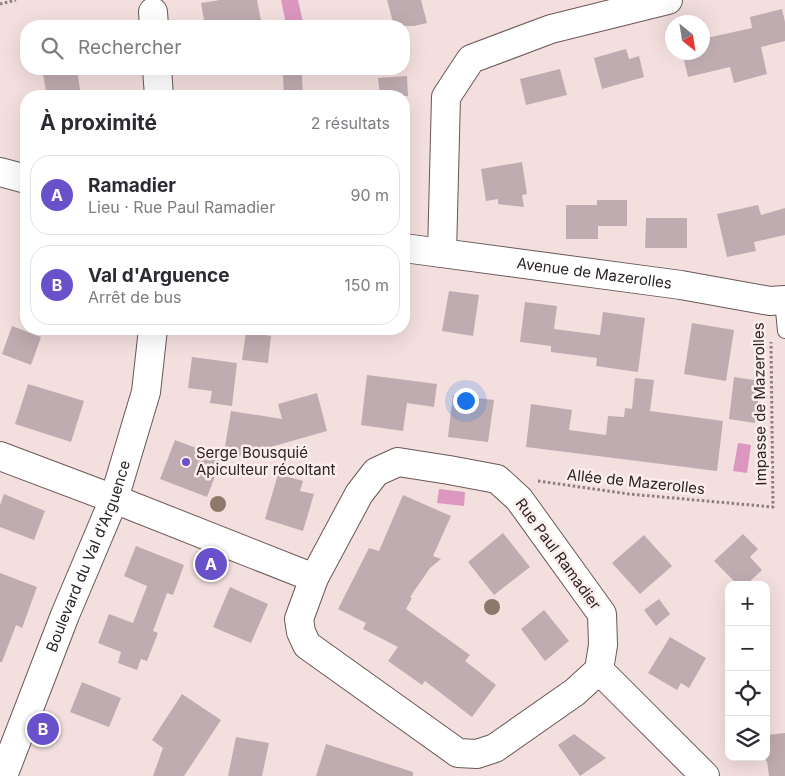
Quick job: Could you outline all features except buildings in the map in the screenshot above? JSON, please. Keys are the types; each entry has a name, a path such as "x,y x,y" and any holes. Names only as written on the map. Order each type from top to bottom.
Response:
{"street":[{"path":"442,253 446,97 471,59 552,29 668,0"},
{"path":"157,75 159,90"},
{"path":"0,172 20,177"},
{"name":"Avenue de Mazerolles","path":"410,249 681,285 770,301 784,300"},
{"name":"Boulevard du Val d'Arguence","path":"3,776 65,615 114,498 146,392 152,335"},
{"path":"0,456 114,498 314,578"},
{"path":"497,479 398,462 376,472 359,494 314,578 299,619 301,632 307,645 458,753 478,754 495,748 575,692 599,670 704,776"},
{"name":"Rue Paul Ramadier","path":"497,479 520,499 602,614 603,645 599,670"}],"lane":[{"path":"784,300 785,331"}],"path":[{"path":"0,4 16,0"},
{"name":"Impasse de Mazerolles","path":"771,340 773,507"},
{"name":"Allée de Mazerolles","path":"497,479 532,481 629,494 773,507"}],"shaded area":[{"path":"281,0 298,0 303,20 285,19"},
{"path":"738,443 751,445 747,473 733,471"},
{"path":"439,489 465,492 464,506 437,503"}],"place":[{"name":"Serge Bousquié Apiculteur récoltant","path":"186,462"},
{"name":"Ramadier","path":"211,564"},
{"name":"Val d'Arguence","path":"43,729"}]}
